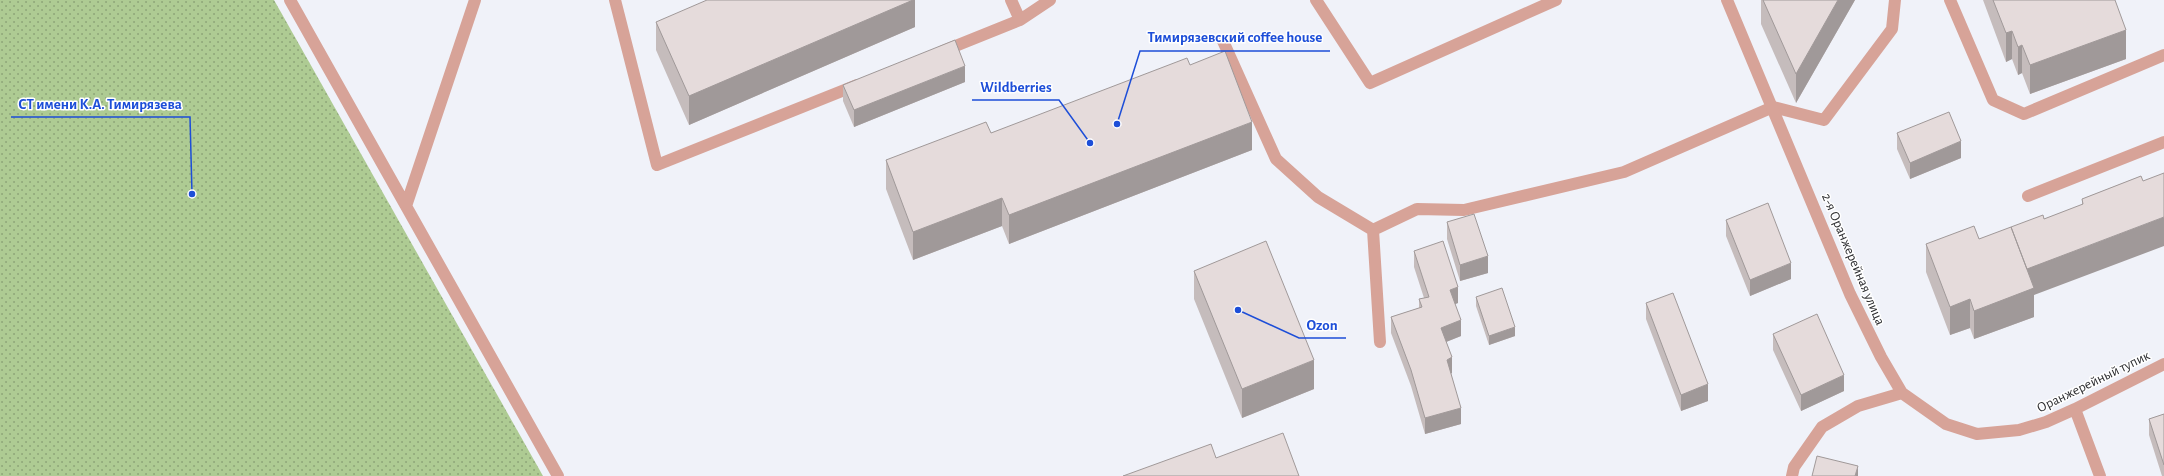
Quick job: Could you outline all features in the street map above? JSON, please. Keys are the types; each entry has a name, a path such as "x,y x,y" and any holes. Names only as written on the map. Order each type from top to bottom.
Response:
{"street":[{"path":"290,0 558,476"},
{"path":"406,206 475,0"},
{"path":"615,0 657,165 872,79"},
{"path":"1012,0 1020,20"},
{"path":"931,56 1020,20 1050,0"},
{"path":"1316,0 1370,83 1556,0"},
{"name":"2-я Оранжерейная улица","path":"1727,0 1850,294 1881,357 1902,393"},
{"path":"1373,230 1417,209 1464,210 1624,172 1773,107 1824,120 1892,29 1895,0"},
{"path":"1950,0 1993,100 2024,114 2164,54"},
{"path":"1223,41 1276,159 1318,197 1373,230"},
{"path":"2028,196 2164,142"},
{"path":"1373,230 1380,342"},
{"name":"Оранжерейный тупик","path":"1902,393 1946,424 1977,434 2019,430 2046,422 2075,409 2164,364"},
{"path":"1792,476 1794,467 1822,427 1858,406 1902,393"},
{"path":"2075,409 2100,476"}],"green space":[{"path":"0,0 274,0 543,476 0,476"}],"building":[{"path":"707,0 913,0 689,96 656,22"},
{"path":"1763,0 1838,0 1796,74"},
{"path":"1993,0 2115,0 2126,30 2030,65 2022,45 2018,47 2012,31 2006,33"},
{"path":"955,40 965,66 854,110 843,85"},
{"path":"1225,51 1252,122 1009,215 1002,198 913,232 886,160 986,122 991,133 1187,58 1190,65"},
{"path":"1949,112 1961,141 1910,163 1897,133"},
{"path":"2164,173 2164,217 2027,269 2011,227 2043,215 2044,219 2083,204 2082,199 2141,176 2143,181"},
{"path":"1768,203 1791,263 1750,280 1726,220"},
{"path":"1474,214 1488,256 1460,265 1447,222"},
{"path":"1974,226 1979,239 2011,227 2034,288 1974,311 1970,299 1950,307 1926,244"},
{"path":"1266,241 1314,360 1242,389 1194,271"},
{"path":"1443,241 1458,287 1450,290 1461,320 1441,328 1452,357 1447,360 1461,408 1425,418 1411,370 1391,317 1422,307 1419,299 1429,297 1414,251"},
{"path":"1502,288 1515,327 1489,336 1476,297"},
{"path":"1673,293 1708,384 1681,395 1646,303"},
{"path":"1817,314 1844,375 1801,395 1773,334"},
{"path":"2164,414 2164,465 2149,419"},
{"path":"1283,433 1299,476 1123,476 1211,444 1216,458"},
{"path":"1817,456 1858,466 1855,476 1812,476"}],"place":[{"name":"Тимирязевский coffee house","path":"1117,124"},
{"name":"Wildberries","path":"1090,143"},
{"name":"СТ имени К.А. Тимирязева","path":"192,194"},
{"name":"Ozon","path":"1238,310"}]}
